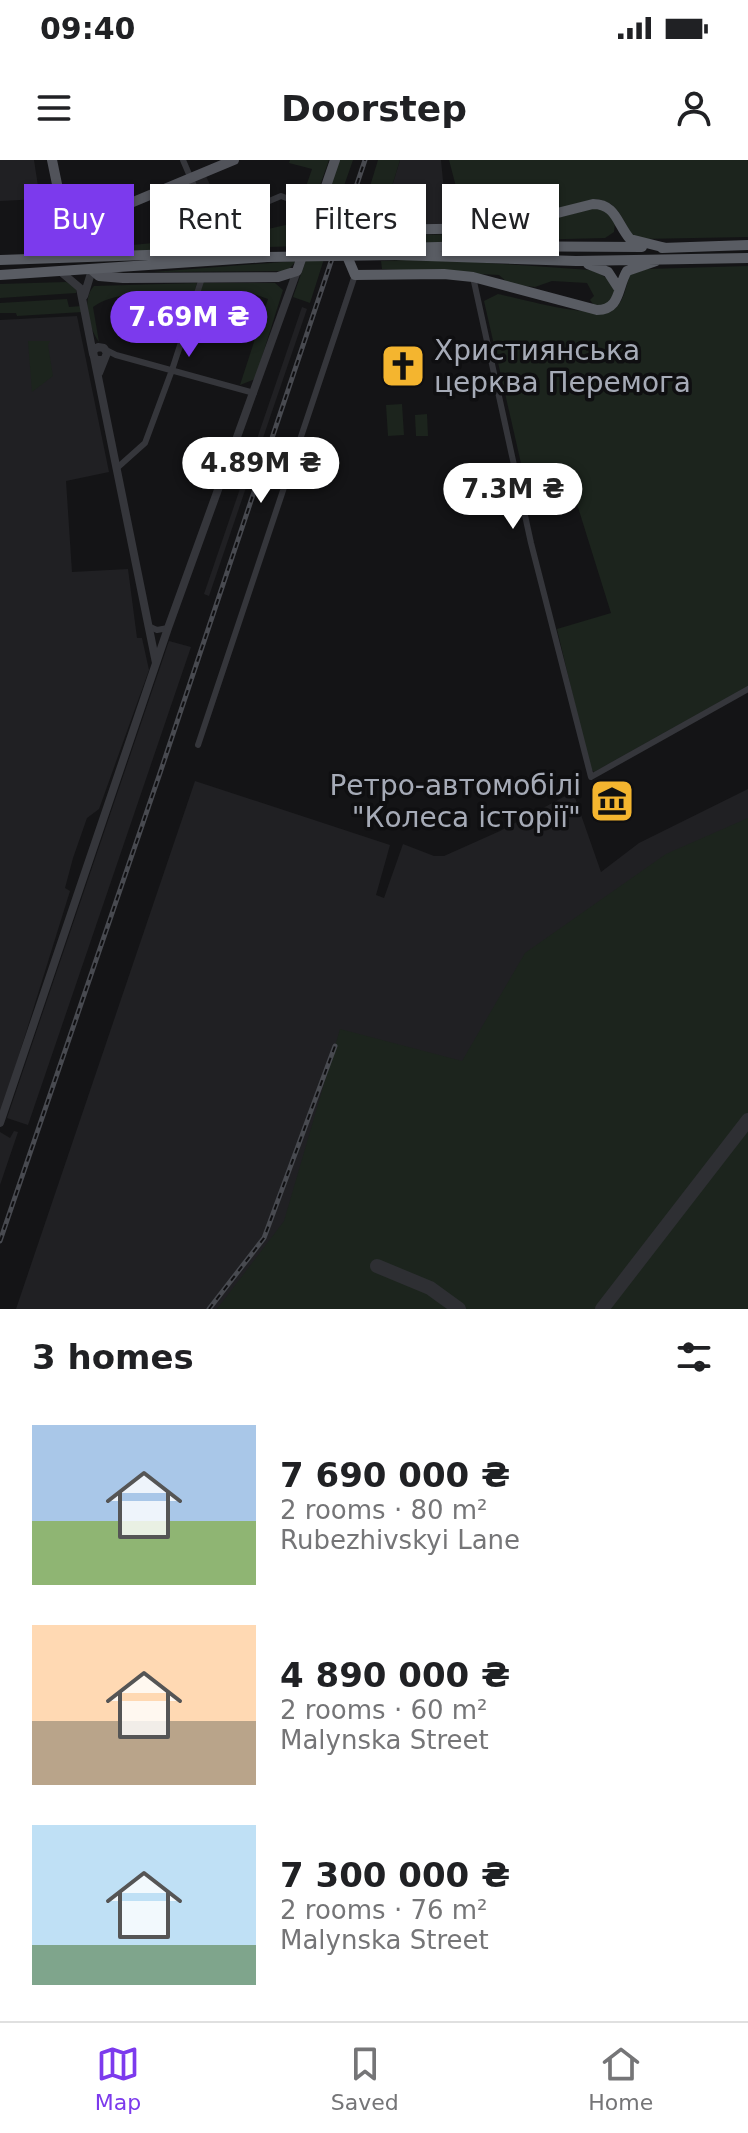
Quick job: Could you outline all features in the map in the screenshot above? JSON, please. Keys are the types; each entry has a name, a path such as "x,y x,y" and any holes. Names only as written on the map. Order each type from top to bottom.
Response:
{"highway":[{"path":"656,261 627,271 614,304 605,310 528,294 473,277 444,274 355,275 348,265 349,247 354,240 373,230 498,228 593,204 606,206 624,232 636,242 666,248"},
{"path":"592,247 611,241 616,236 619,223"},
{"path":"426,250 480,246 666,248 748,245"},
{"path":"426,254 576,261 748,258"},
{"path":"0,260 150,256"},
{"path":"0,275 246,256"},
{"path":"576,261 608,272 619,289"}],"main road":[{"path":"52,160 57,184"},
{"path":"134,202 234,160"},
{"path":"327,184 335,160"},
{"path":"52,259 55,256"},
{"path":"92,270 99,276 278,277 297,271 302,256"}],"street":[{"path":"183,160 211,226 281,196 286,198"},
{"path":"84,297 92,270"},
{"path":"1,1122 168,628 297,271"},
{"path":"60,272 78,285 84,297 93,356 156,663"},
{"path":"198,745 355,275"},
{"path":"117,468 145,443 202,277"},
{"path":"278,277 291,286"},
{"path":"473,277 531,543 591,777 748,689"},
{"path":"90,339 104,354 254,393"},
{"path":"93,356 99,361 104,354"},
{"path":"98,378 104,354"},
{"path":"148,626 157,630 168,628"}],"shaded area":[{"path":"0,160 34,160 38,184 24,184 24,200 0,201"},
{"path":"290,160 329,160 320,184 307,184 312,169 289,163"},
{"path":"339,160 353,160 345,184 331,184"},
{"path":"378,160 400,160 393,184 371,184"},
{"path":"400,160 441,160 442,225 426,225 426,184 393,184"},
{"path":"449,160 748,160 748,237 641,239 633,237 614,207 603,200 595,199 559,208 559,184 455,184"},
{"path":"206,176 210,184 195,184 194,181"},
{"path":"593,208 605,208 615,223 614,232 605,238 559,239 559,218"},
{"path":"286,225 286,246 270,247 270,229"},
{"path":"442,234 442,242 426,243 426,235"},
{"path":"150,243 150,251 134,251 134,245"},
{"path":"324,259 310,303 293,297 306,260"},
{"path":"430,259 590,270 607,279 615,295 606,306 594,305 590,300 594,296 587,283 552,281 535,287 509,284 499,275 382,269 381,261"},
{"path":"296,261 284,271 153,272"},
{"path":"748,266 748,686 594,772 590,768 557,629 611,613 567,472 525,481 484,301 498,294 558,308 605,312 620,303 630,275 647,269"},
{"path":"66,282 77,288 76,293 0,298 0,284"},
{"path":"197,283 187,320 184,319 190,299 153,295 115,297 93,307 99,342 95,336 87,306 94,286"},
{"path":"203,283 275,283 283,290 255,379 240,385 268,299 251,293 206,292 176,365"},
{"path":"67,299 69,307 82,306 83,312 17,316 16,313 0,313 0,303"},
{"path":"302,307 307,309 209,596 204,594"},
{"path":"77,316 109,472 66,481 72,572 128,569 137,638 142,638 149,670 99,809 87,818 73,858 65,888 70,891 0,1116 0,320"},
{"path":"28,341 50,341 53,376 32,392"},
{"path":"402,404 404,435 388,436 386,405"},
{"path":"427,414 428,436 416,436 415,415"},
{"path":"169,641 191,647 28,1125 7,1118"},
{"path":"195,781 390,845 376,895 384,898 403,844 434,856 444,856 500,831 573,792 601,872 639,843 748,789 748,1309 16,1309"},
{"path":"748,818 748,1309 217,1309 284,1221 340,1029 462,1061 525,953 666,854"},
{"path":"14,1131 18,1132 0,1185 0,1132 10,1138"}],"taxiway":[{"path":"602,1309 748,1120"},
{"path":"377,1266 430,1288 459,1309"}],"railway":[{"path":"0,1241 365,160"},
{"path":"209,1309 264,1238 335,1046"}],"place":[{"name":"Християнська церква Перемога","path":"403,366"},
{"name":"Ретро-автомобілі \"Колеса історії\"","path":"612,801"}]}
